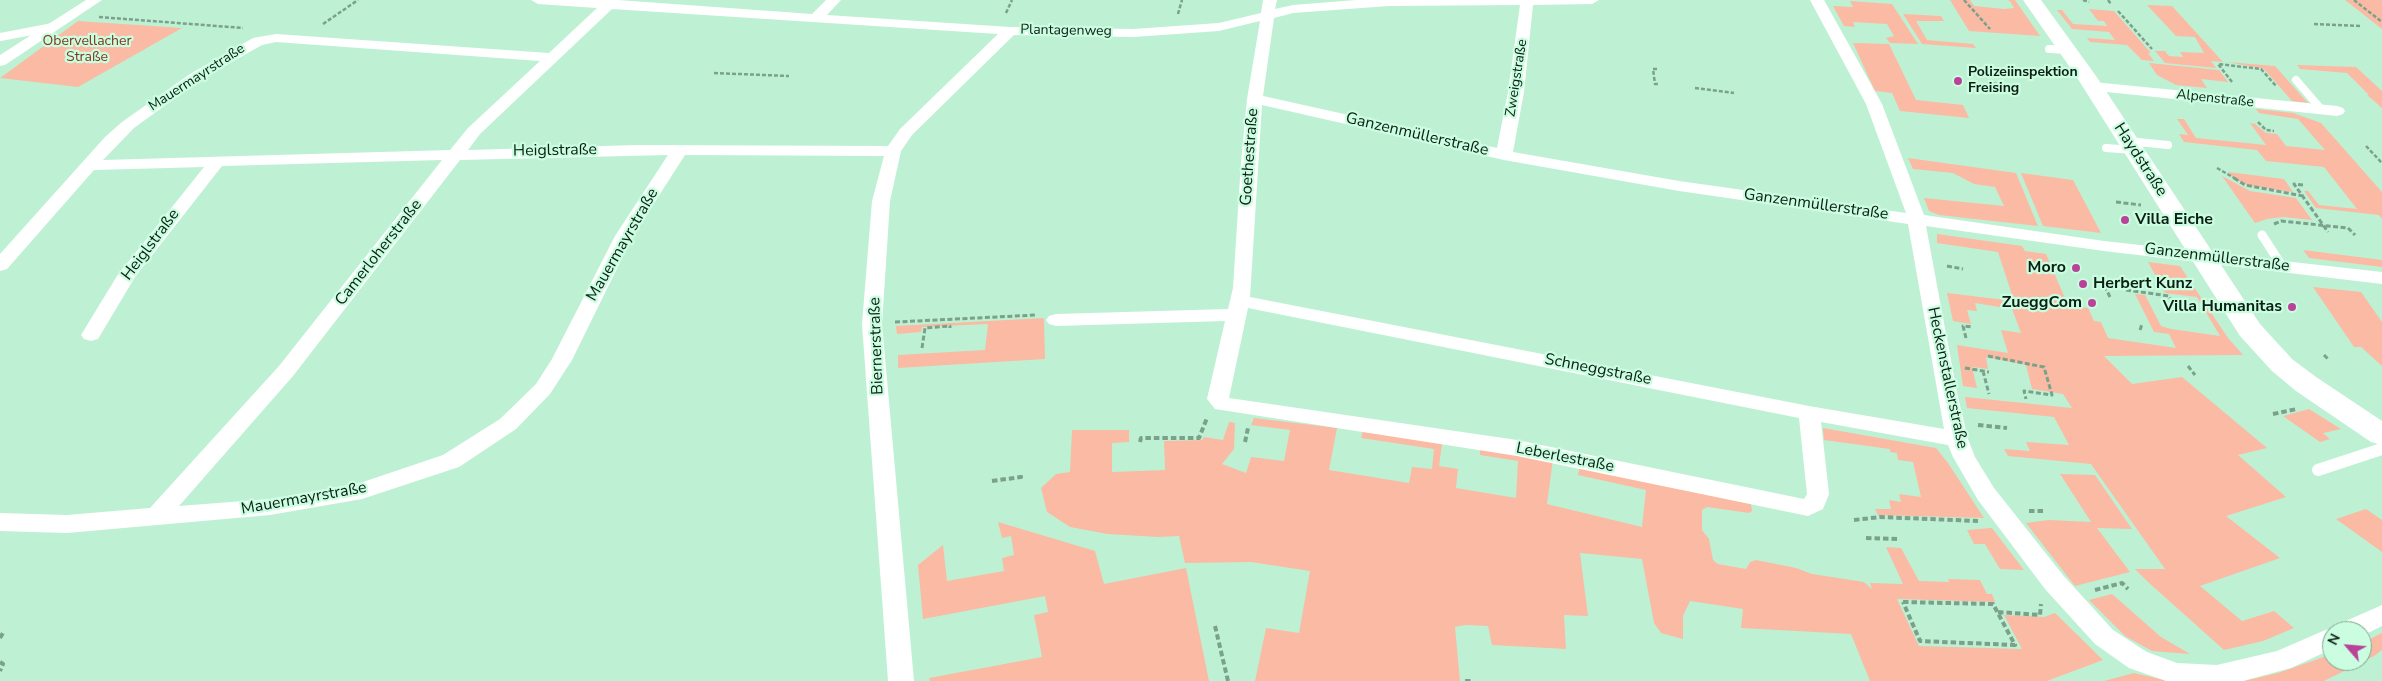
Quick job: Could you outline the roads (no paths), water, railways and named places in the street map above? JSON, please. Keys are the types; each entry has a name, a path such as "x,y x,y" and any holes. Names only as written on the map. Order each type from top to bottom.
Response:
{"main road":[{"name":"Haydstraße","path":"2032,0 2059,50 2093,87 2250,330 2282,365 2306,384 2382,435"}],"street":[{"path":"0,62 95,0"},
{"name":"Plantagenweg","path":"538,0 610,2 1010,31 1133,33 1219,27 1268,8 1294,10 1361,4 1592,0"},
{"path":"817,17 834,0"},
{"name":"Heckenstallerstraße","path":"1817,0 1874,104 1900,169 1916,220 1963,431 1964,457 1986,494 2054,582 2104,637 2138,660 2177,674 2217,676 2282,660 2322,642"},
{"name":"Zweigstraße","path":"1504,155 1516,92 1526,1"},
{"name":"Camerloherstraße","path":"156,517 236,430 286,371 454,154 474,131 610,2"},
{"name":"Goethestraße","path":"1218,410 1220,385 1243,288 1249,162 1255,99 1268,8"},
{"name":"Biernerstraße","path":"901,681 872,324 881,201 893,151 906,132 920,116 1010,31"},
{"name":"Mauermayrstraße","path":"0,266 111,140 158,102 238,50 264,39 550,57"},
{"name":"Alpenstraße","path":"2093,87 2337,111"},
{"name":"Ganzenmüllerstraße","path":"1255,99 1308,109 1504,155 1679,186 2202,258 2382,278"},
{"name":"Heiglstraße","path":"89,165 454,154 729,149 893,151"},
{"name":"Mauermayrstraße","path":"0,522 67,524 270,507 362,491 451,461 508,424 543,388 562,360 624,236 680,150"},
{"name":"Heiglstraße","path":"90,335 126,276 147,247 218,161"},
{"path":"1056,320 1238,308"},
{"name":"Schneggstraße","path":"1238,308 1809,413 1963,431"},
{"name":"Leberlestraße","path":"1218,410 1517,448 1808,508 1816,503 1818,494 1809,413"},
{"path":"2369,621 2382,615"}],"lane":[{"path":"0,37 53,26"},
{"path":"2296,80 2321,109"},
{"path":"2106,148 2168,145"},
{"path":"2262,235 2282,266"},
{"path":"2318,470 2382,449"}],"place":[{"name":"Polizeiinspektion Freising","path":"1958,81"},
{"name":"Villa Eiche","path":"2125,220"},
{"name":"Moro","path":"2076,268"},
{"name":"Herbert Kunz","path":"2083,284"},
{"name":"ZueggCom","path":"2092,303"},
{"name":"Villa Humanitas","path":"2292,307"}],"park label":[{"name":"Obervellacher Straße","path":"87,50"}]}
